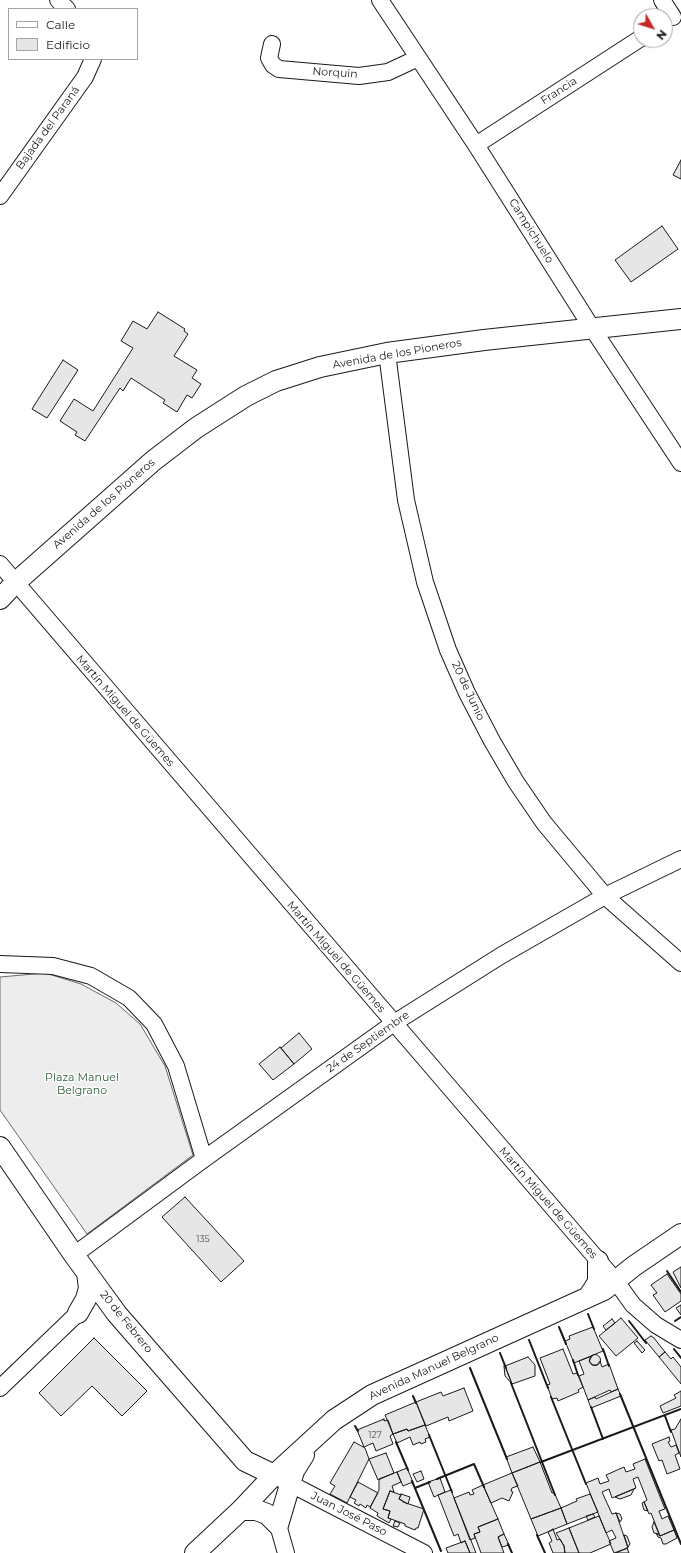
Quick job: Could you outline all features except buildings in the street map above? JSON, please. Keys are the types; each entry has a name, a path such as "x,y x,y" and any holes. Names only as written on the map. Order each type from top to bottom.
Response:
{"main road":[{"name":"Avenida de los Pioneros","path":"15,583 153,461 196,428 246,396 276,382 320,367 387,353 484,340 681,319"},
{"path":"0,599 15,583"},
{"name":"20 de Febrero","path":"0,1147 74,1255 116,1312 245,1461 282,1479"},
{"name":"Avenida Manuel Belgrano","path":"278,1525 282,1479 294,1471 316,1437 334,1420 372,1395 604,1290 615,1280 681,1234"},
{"path":"590,1296 598,1282 598,1261"},
{"path":"78,1313 86,1299 89,1288 87,1273"},
{"path":"78,1313 93,1308 103,1308 116,1312"},
{"path":"241,1510 248,1495 249,1482 245,1461"},
{"path":"195,1553 241,1510 282,1479"},
{"path":"241,1510 256,1510 267,1514 278,1525"}],"street":[{"path":"58,0 65,8"},
{"name":"Campichuelo","path":"380,0 476,145 592,328 681,463"},
{"name":"Francia","path":"476,145 633,43"},
{"name":"Norquin","path":"272,44 269,58 273,65 279,69 359,76 388,72 418,58"},
{"name":"Bajada del Paraná","path":"0,196 85,77 93,60"},
{"name":"20 de Junio","path":"387,353 406,500 425,582 448,650 467,693 492,742 516,782 544,823 605,896 681,963"},
{"name":"Martín Miguel de Güemes","path":"0,564 615,1280 633,1305 642,1315 681,1340"},
{"name":"24 de Septiembre","path":"74,1255 204,1159 394,1023 502,955 605,896 681,859"},
{"path":"0,964 54,966 91,976 129,998 154,1024 176,1066 204,1159"},
{"path":"0,1388 78,1313"},
{"name":"Juan José Paso","path":"282,1479 424,1553"},
{"path":"278,1525 286,1553"}],"shaded area":[{"name":"Plaza Manuel Belgrano","path":"45,973 81,984 116,1003 140,1024 165,1066 193,1155 87,1234 0,1110 0,977"}],"wall":[{"path":"667,1271 681,1292"},
{"path":"588,1314 594,1329"},
{"path":"675,1321 681,1317"},
{"path":"629,1321 646,1343"},
{"path":"559,1327 566,1344"},
{"path":"529,1340 548,1388"},
{"path":"603,1349 609,1366"},
{"path":"674,1349 681,1358"},
{"path":"500,1353 506,1368"},
{"path":"573,1360 578,1375"},
{"path":"470,1368 507,1459"},
{"path":"511,1383 555,1495"},
{"path":"620,1394 681,1544"},
{"path":"413,1396 416,1403"},
{"path":"551,1397 586,1484"},
{"path":"591,1407 603,1439"},
{"path":"541,1462 681,1409"},
{"path":"665,1416 671,1432"},
{"path":"355,1426 358,1431"},
{"path":"429,1435 452,1492"},
{"path":"396,1442 408,1470"},
{"path":"437,1479 474,1464 484,1487"},
{"path":"412,1481 441,1551"},
{"path":"415,1488 430,1482"},
{"path":"537,1535 545,1553"},
{"path":"508,1544 512,1553"}]}
